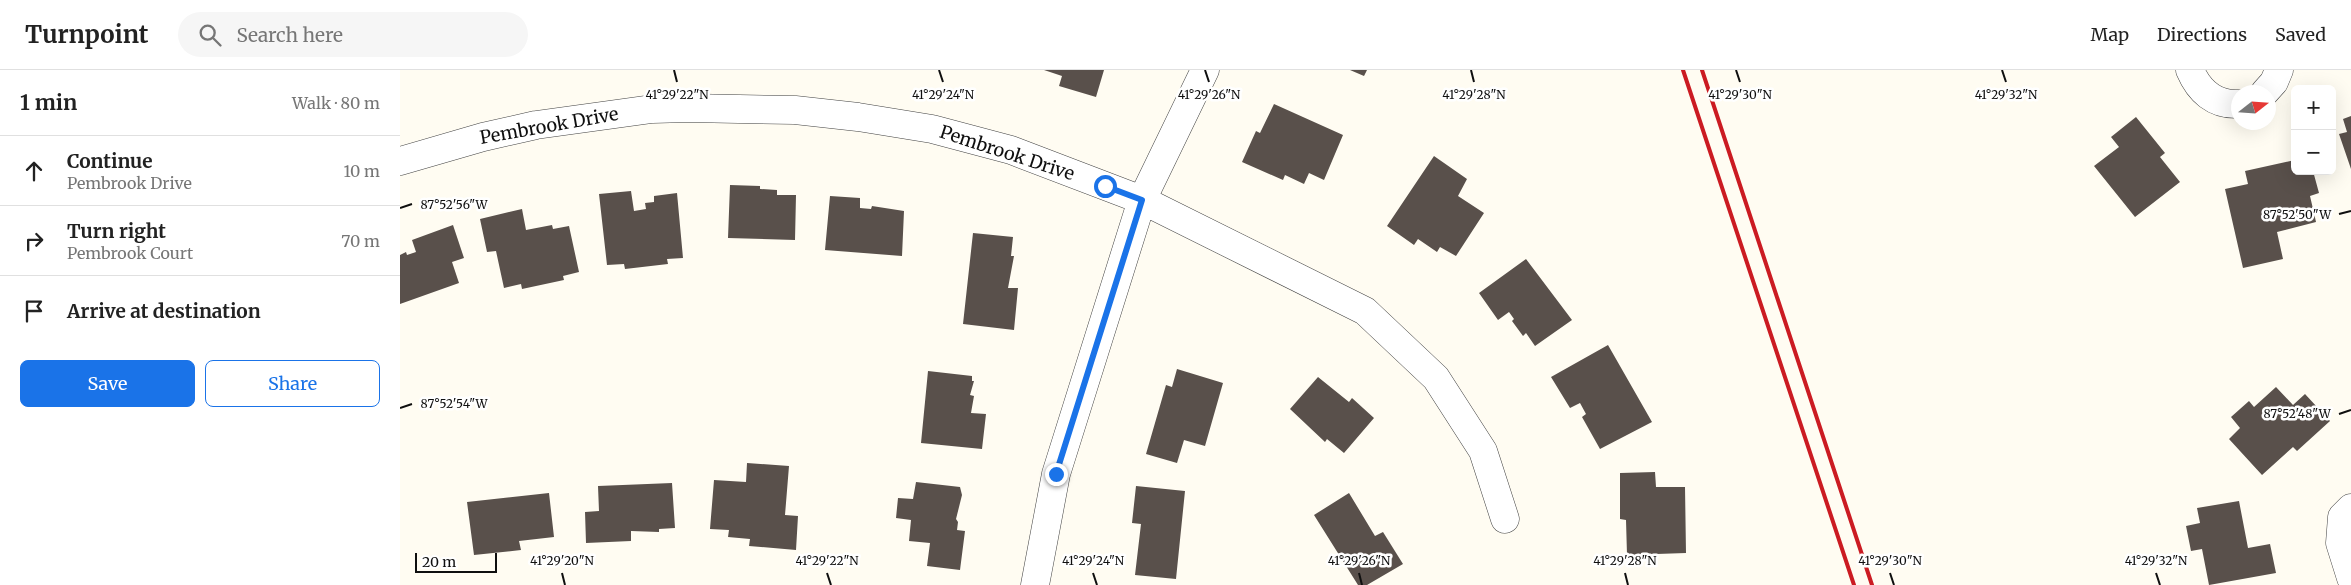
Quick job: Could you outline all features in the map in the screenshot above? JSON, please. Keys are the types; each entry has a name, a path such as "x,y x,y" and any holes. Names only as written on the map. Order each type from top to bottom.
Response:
{"street":[{"path":"1035,585 1056,474 1142,200 1205,70"},
{"path":"2190,70 2196,84 2207,95 2221,102 2231,103"},
{"path":"2271,85 2279,70"},
{"name":"Pembrook Drive","path":"400,161 483,136 589,117 652,109 688,108 795,110 858,117 932,129 1011,150 1142,200 1364,311 1436,378 1483,451 1506,519"},
{"path":"2351,508 2342,517 2340,543 2351,578"}],"building":[{"path":"1044,70 1104,70 1096,97 1059,86 1062,76"},
{"path":"1350,70 1367,70 1364,76"},
{"path":"1274,104 1343,135 1324,180 1309,173 1304,184 1285,175 1283,180 1242,162 1256,131 1260,133"},
{"path":"2351,116 2351,169 2339,134 2347,132 2343,119"},
{"path":"2136,117 2165,153 2160,157 2180,182 2135,217 2094,166 2119,147 2111,137"},
{"path":"1434,156 1467,179 1458,196 1484,213 1456,256 1440,247 1437,252 1418,239 1414,245 1387,226"},
{"path":"2291,161 2291,175 2314,175 2319,193 2310,196 2316,222 2277,232 2283,259 2243,268 2225,189 2248,184 2245,171"},
{"path":"730,185 760,186 760,189 777,190 777,195 796,195 795,240 728,238"},
{"path":"631,191 634,211 646,209 645,203 654,202 654,196 677,193 683,258 667,259 668,264 625,269 624,264 607,265 599,194"},
{"path":"830,196 860,198 860,208 871,209 872,206 904,211 902,256 825,250"},
{"path":"522,209 526,230 552,225 553,229 569,226 579,272 563,276 564,280 522,289 521,284 504,288 496,251 487,252 480,219"},
{"path":"453,225 464,258 452,262 459,283 400,304 400,255 406,252 407,255 416,252 412,240"},
{"path":"973,233 1013,237 1011,256 1014,256 1008,288 1018,288 1014,330 963,324"},
{"path":"1526,259 1572,320 1535,346 1526,333 1523,336 1512,321 1514,319 1509,312 1498,320 1479,293"},
{"path":"1608,345 1652,422 1600,449 1582,417 1586,414 1580,403 1570,408 1551,377"},
{"path":"1177,369 1223,383 1205,446 1184,440 1177,463 1146,454 1166,385 1172,387"},
{"path":"928,371 972,376 972,381 974,381 970,395 974,396 971,413 986,414 982,449 921,443"},
{"path":"1318,377 1349,402 1352,398 1374,418 1344,453 1327,439 1325,442 1290,409"},
{"path":"2276,387 2293,405 2305,394 2330,421 2297,451 2293,447 2262,475 2229,439 2240,428 2231,417 2249,401 2254,407"},
{"path":"747,463 789,466 785,515 798,516 796,550 749,546 750,539 728,537 729,530 710,529 714,480 746,482"},
{"path":"1655,472 1656,487 1685,487 1686,553 1627,555 1626,520 1620,519 1620,473"},
{"path":"916,482 960,487 962,495 956,519 958,522 957,530 965,531 960,570 927,566 930,543 909,541 911,520 896,518 898,498 913,499"},
{"path":"672,483 675,528 659,529 659,532 631,531 631,541 586,543 585,512 599,511 598,486"},
{"path":"1136,486 1185,491 1176,579 1135,575 1141,524 1132,523"},
{"path":"549,493 554,537 519,541 521,550 474,555 467,502"},
{"path":"1349,493 1375,536 1383,532 1403,564 1367,585 1358,585 1314,515"},
{"path":"2239,501 2248,548 2270,544 2276,573 2209,585 2202,549 2191,551 2186,526 2200,523 2197,508"}],"railway":[{"path":"1683,70 1854,585"},
{"path":"1702,70 1872,585"}],"route":[{"path":"1056,474 1142,200 1105,186"}]}
